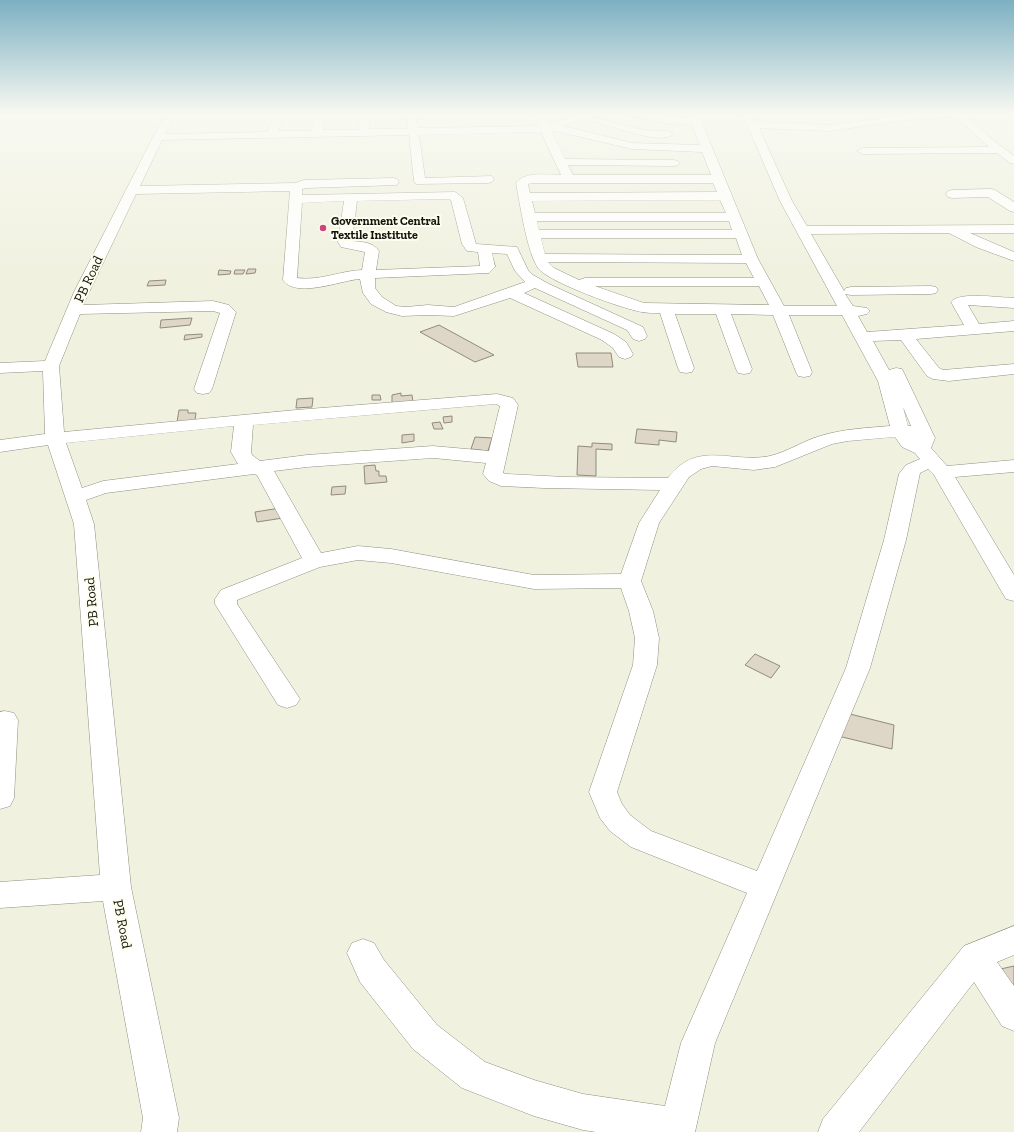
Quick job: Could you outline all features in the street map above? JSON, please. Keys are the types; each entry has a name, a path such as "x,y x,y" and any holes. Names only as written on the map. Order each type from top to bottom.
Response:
{"street":[{"name":"PB Road","path":"144,166 74,310 51,366 55,438 84,524 116,887 163,1127"},
{"path":"418,166 420,181"},
{"path":"563,166 570,179"},
{"path":"713,166 751,258 779,310 804,372"},
{"path":"773,166 786,201 831,256 844,286 847,310 887,381 900,431 930,454 1014,466"},
{"path":"783,166 795,187"},
{"path":"484,248 488,267 484,270 349,275 321,283 295,283 290,280 296,193 304,184 488,179"},
{"path":"718,179 531,179 522,183 539,258 544,267 549,271 570,282 643,308 862,311"},
{"path":"132,190 296,193 351,198 444,194 455,196 457,198 469,244 472,248 512,250 524,275 536,283 633,327 637,330 638,336"},
{"path":"952,194 991,193 1014,208"},
{"path":"525,197 725,196"},
{"path":"351,198 345,242 346,244 371,249 372,252 368,274 368,288 373,298 390,308 401,312 426,310 441,312 458,311 536,283"},
{"path":"786,201 802,201 816,255 844,286 879,337 930,454 1010,581"},
{"path":"529,217 734,217"},
{"path":"809,230 951,228 1014,229"},
{"path":"951,228 981,244 1014,256"},
{"path":"533,234 741,234"},
{"path":"816,255 831,256"},
{"path":"539,258 751,258"},
{"path":"570,282 764,282"},
{"path":"844,286 931,290"},
{"path":"510,292 616,342 625,354"},
{"path":"974,330 959,302 965,300 1014,303"},
{"path":"74,310 213,306 224,308 228,312 203,389"},
{"path":"666,309 686,368"},
{"path":"722,310 744,369"},
{"path":"862,337 906,336 1014,326"},
{"path":"906,336 933,372 939,375 949,376 1014,369"},
{"path":"0,368 51,366"},
{"path":"0,446 55,438 244,420 497,399 507,402 509,405 493,474 501,480 554,484 609,482 674,484"},
{"path":"244,420 241,452 242,457 246,461 260,467 269,479 315,562"},
{"path":"765,887 641,839 620,822 610,810 603,792 645,665 647,638 641,611 630,581 649,523 682,473 694,465 702,461 711,460 754,464 764,463 836,437 863,433 900,431"},
{"path":"75,497 104,487 307,461 416,453 449,453 497,458"},
{"path":"363,953 372,971 424,1037 474,1076 534,1098 583,1112 678,1129 698,1043 858,668 895,540 909,474 930,454"},
{"path":"287,699 226,604 226,599 229,595 315,562 343,555 371,553 534,582 630,581"},
{"path":"0,798 5,720"},
{"path":"0,895 116,887"},
{"path":"836,1132 976,956 1014,940"},
{"path":"976,956 1014,1015"}],"building":[{"path":"248,269 256,269 255,273 246,274"},
{"path":"219,270 231,271 230,274 218,275"},
{"path":"235,270 245,270 243,274 234,274"},
{"path":"166,280 165,285 147,286 149,281"},
{"path":"192,318 190,325 160,328 161,320"},
{"path":"439,325 494,355 475,362 420,332"},
{"path":"202,334 202,337 184,340 185,335"},
{"path":"576,353 611,353 613,367 578,367"},
{"path":"401,393 401,396 412,395 413,402 392,403 392,395"},
{"path":"372,395 380,395 381,400 372,400"},
{"path":"313,398 312,407 296,408 297,399"},
{"path":"179,410 188,410 188,413 196,413 195,420 177,422"},
{"path":"452,416 452,422 444,423 443,417"},
{"path":"440,422 443,429 434,429 432,423"},
{"path":"637,429 677,432 676,442 659,440 659,445 635,443"},
{"path":"414,434 414,441 402,443 402,435"},
{"path":"475,437 492,438 488,451 471,449"},
{"path":"592,443 612,444 612,450 596,449 596,476 577,475 578,446 592,447"},
{"path":"375,465 376,471 379,471 379,476 386,476 387,482 365,484 364,466"},
{"path":"346,486 345,494 331,495 332,487"},
{"path":"280,508 283,518 257,522 255,512"},
{"path":"755,654 780,666 771,678 745,665"},
{"path":"842,712 894,725 892,749 838,736"},
{"path":"1014,966 1014,999 996,970"}],"place":[{"name":"Government Central Textile Institute","path":"323,228"}]}
